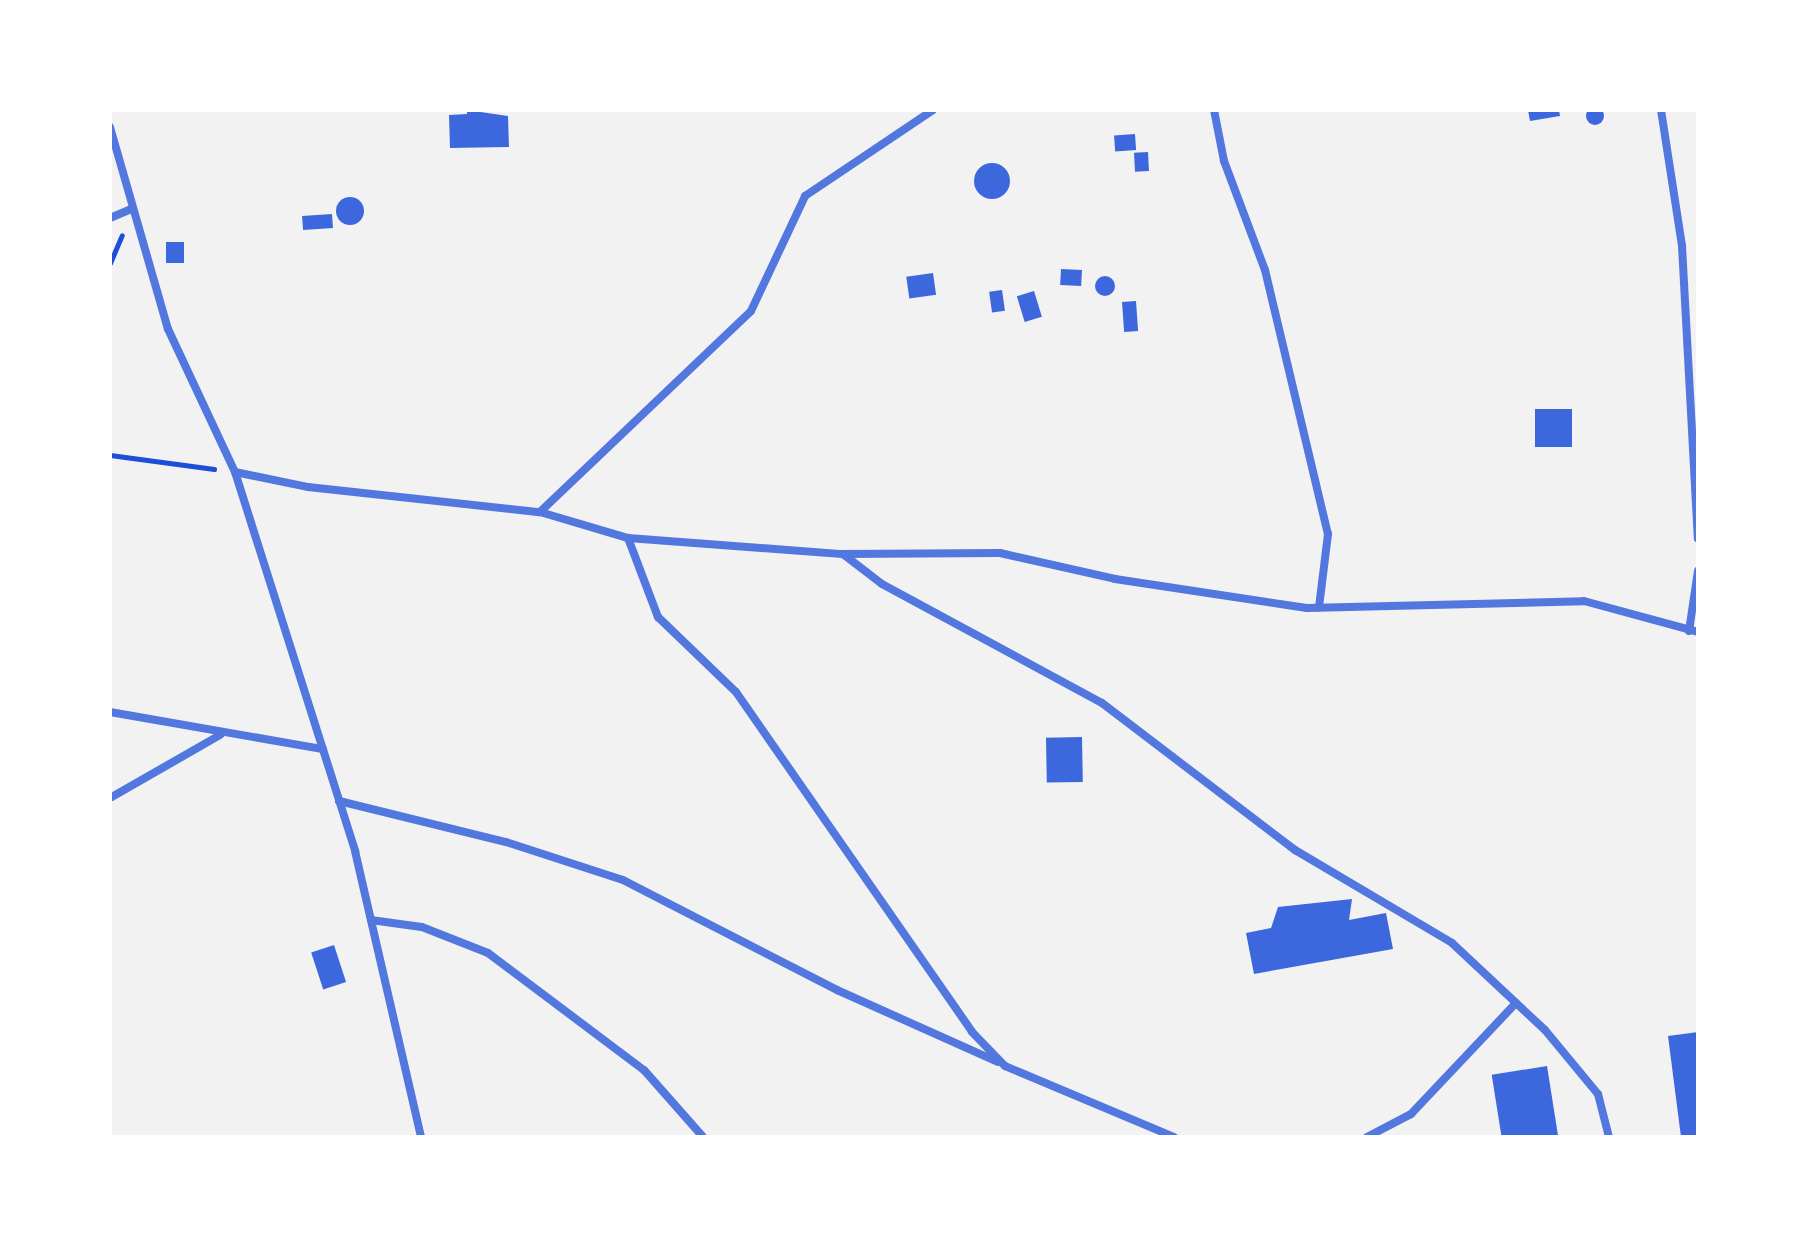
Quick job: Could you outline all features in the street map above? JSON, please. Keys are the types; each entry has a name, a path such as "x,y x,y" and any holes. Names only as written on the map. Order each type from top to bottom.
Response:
{"street":[{"path":"540,512 751,311 805,196 933,110"},
{"path":"1214,110 1224,161 1265,270 1328,534 1319,607"},
{"path":"1661,110 1682,246 1698,539"},
{"path":"110,127 168,329 235,472 323,749 371,920 421,1137"},
{"path":"110,218 133,208"},
{"path":"235,472 308,487 540,512 628,538 842,554 1000,553 1115,579 1319,607 1584,601 1694,631 1698,571"},
{"path":"628,538 658,617 736,692 972,1032 1005,1066"},
{"path":"842,554 882,584 1102,703 1295,850 1452,943 1516,1003 1598,1094 1609,1137"},
{"path":"110,712 221,735 323,749"},
{"path":"110,798 221,735"},
{"path":"339,801 506,842 623,880 837,990 1005,1066 1174,1137"},
{"path":"371,920 422,927 488,953 644,1070 703,1137"},
{"path":"1367,1137 1411,1114 1516,1003"}],"path":[{"path":"110,455 235,472"}],"building":[{"path":"1595,107 1604,116 1595,125 1586,116"},
{"path":"467,110 508,116 509,147 450,148 449,115 467,114"},
{"path":"1528,110 1559,110 1560,116 1530,121"},
{"path":"1135,134 1136,150 1115,151 1114,135"},
{"path":"1148,152 1149,171 1135,172 1134,153"},
{"path":"992,163 1005,168 1010,181 1005,194 992,199 979,194 974,181 979,168"},
{"path":"350,197 360,201 364,211 360,221 350,225 340,221 336,211 340,201"},
{"path":"332,214 333,228 303,230 302,216"},
{"path":"166,242 184,242 184,263 166,263"},
{"path":"1061,269 1082,270 1081,286 1060,285"},
{"path":"933,273 936,295 909,299 906,277"},
{"path":"1105,276 1112,279 1115,286 1112,293 1105,296 1098,293 1095,286 1098,279"},
{"path":"1002,290 1005,311 992,313 989,292"},
{"path":"1034,291 1042,317 1025,322 1017,296"},
{"path":"1136,301 1138,331 1124,332 1122,302"},
{"path":"1535,409 1572,409 1572,447 1535,447"},
{"path":"1082,737 1083,782 1047,783 1046,738"},
{"path":"1352,899 1349,920 1386,913 1393,949 1254,974 1246,933 1271,928 1278,907"},
{"path":"334,945 346,982 323,990 311,952"},
{"path":"1698,1032 1698,1137 1681,1137 1668,1036"},
{"path":"1547,1066 1558,1137 1502,1137 1492,1075"}]}
